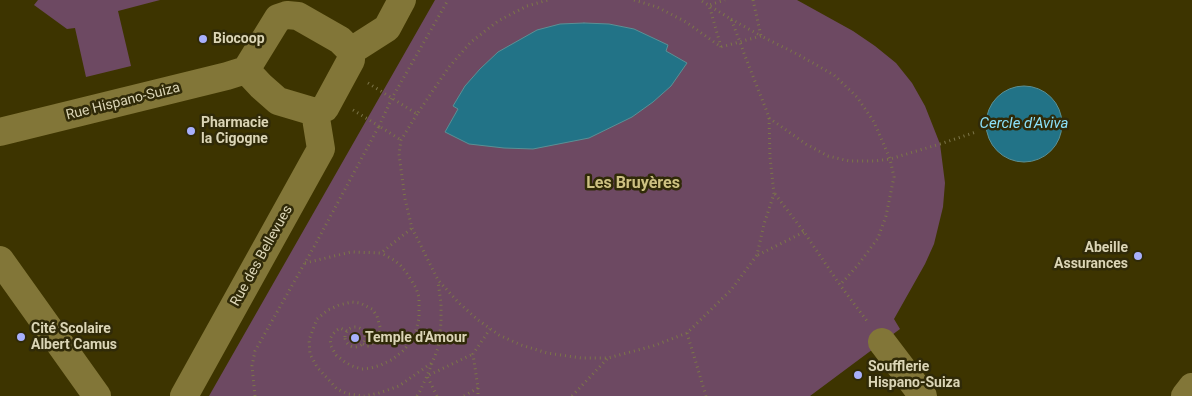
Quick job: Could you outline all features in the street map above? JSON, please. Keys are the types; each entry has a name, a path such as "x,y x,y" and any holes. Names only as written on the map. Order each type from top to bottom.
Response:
{"street":[{"path":"351,51 387,28 402,0"},
{"path":"286,15 298,16 340,40 351,51 351,60 323,104 278,101 246,70 278,18 286,15"},
{"name":"Rue Hispano-Suiza","path":"0,132 246,70"},
{"name":"Rue des Bellevues","path":"184,396 321,149 323,104"},
{"path":"0,260 97,396"},
{"path":"882,342 923,396"},
{"path":"1185,396 1192,387"}],"path":[{"path":"255,396 252,366 255,351 305,263 379,126 392,98 448,0"},
{"path":"548,0 527,6 498,21 471,42 449,67 401,140 399,154 405,199 412,228 438,280 458,302 490,329 521,345 547,353 581,358 608,358 653,346 687,333 731,290 758,255 804,232"},
{"path":"634,0 657,7 686,22 721,47"},
{"path":"700,0 761,36 834,75 857,97 874,122 890,159 894,177 886,216 878,238 840,285"},
{"path":"709,5 726,0"},
{"path":"753,0 761,36"},
{"path":"709,5 721,47"},
{"path":"731,19 768,117 774,194 764,224 758,255"},
{"path":"721,47 761,36"},
{"path":"392,98 417,114"},
{"path":"323,104 379,126 401,140"},
{"path":"768,117 806,144 828,156 849,161 875,162 890,159 976,132"},
{"path":"774,194 804,232 882,342"},
{"path":"381,254 412,228"},
{"path":"305,263 351,252 381,254 394,260 401,266 416,288 420,309 416,330 404,350 393,359 381,365 362,369 344,362 336,355 331,346 330,339 340,328 347,331"},
{"path":"417,396 428,376 438,348 442,304 438,280"},
{"path":"363,344 365,336 360,328 355,327 347,331 345,338 350,346 363,344 370,346 379,336 380,327 377,316 372,308 352,302 339,304 328,310 317,320 309,340 310,354 317,367 337,389 348,394 364,396 399,386 433,362"},
{"path":"428,376 473,354 490,329"},
{"path":"687,333 706,396"},
{"path":"473,354 478,396"},
{"path":"572,396 608,358"},
{"path":"428,376 437,396"},
{"path":"464,396 478,388"}],"shaded area":[{"path":"38,0 160,0 118,11 131,66 86,77 75,28 67,29 34,5"},
{"path":"435,0 797,0 853,31 875,46 896,63 912,83 925,106 940,144 945,183 943,207 934,244 894,319 900,329 810,396 209,396"}],"water":[{"path":"560,24 609,24 634,29 668,45 666,51 687,63 671,86 653,102 632,117 589,138 533,149 504,148 469,144 445,132 458,109 453,106 465,86 498,52 537,30"},
{"name":"Cercle d'Aviva","path":"1024,86 1038,89 1051,97 1059,110 1062,124 1059,138 1051,151 1038,159 1024,162 1010,159 997,151 989,138 986,124 989,110 997,97 1010,89"}],"place":[{"name":"Biocoop","path":"203,39"},
{"name":"Pharmacie la Cigogne","path":"191,131"},
{"name":"Abeille Assurances","path":"1138,256"},
{"name":"Cité Scolaire Albert Camus","path":"21,337"},
{"name":"Temple d'Amour","path":"355,338"},
{"name":"Soufflerie Hispano-Suiza","path":"858,375"}],"district":[{"name":"Les Bruyères","path":"633,184"}]}
